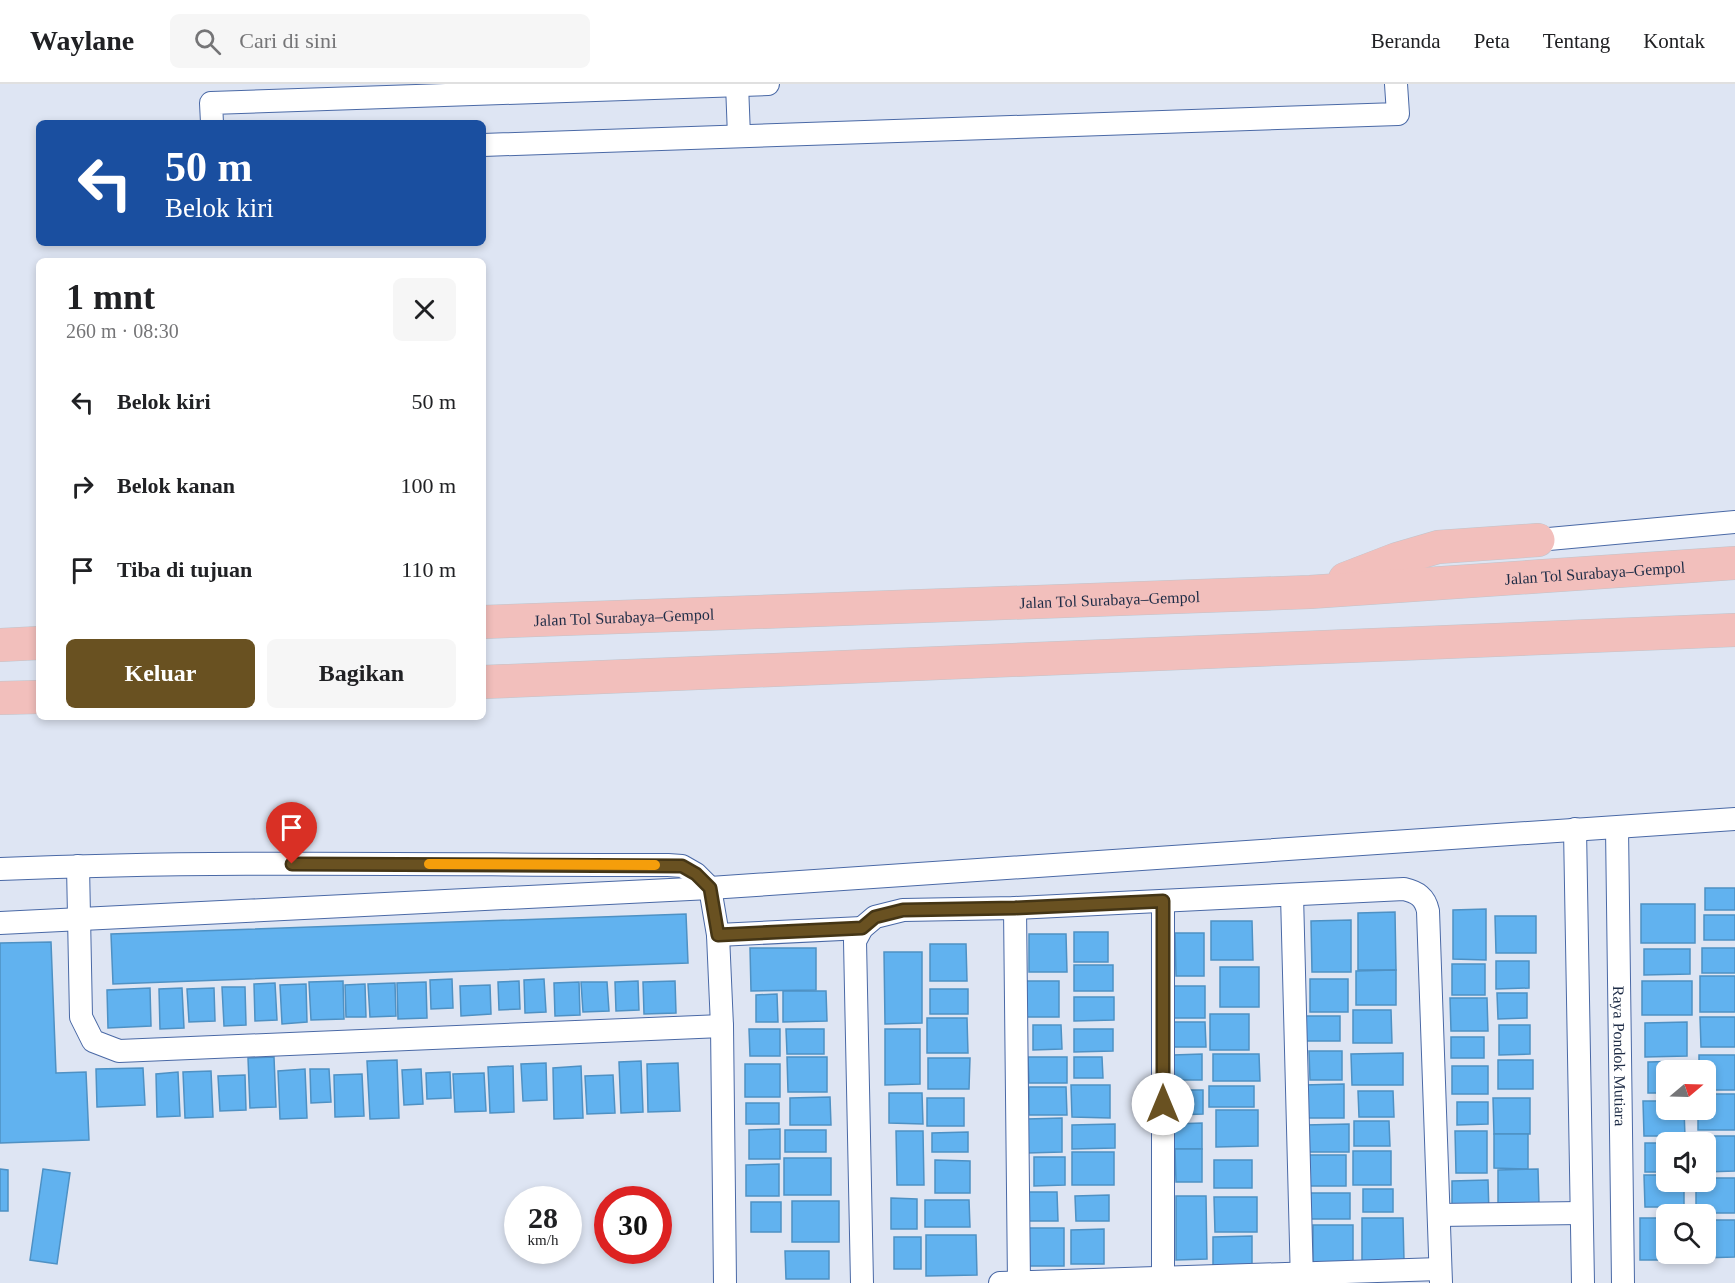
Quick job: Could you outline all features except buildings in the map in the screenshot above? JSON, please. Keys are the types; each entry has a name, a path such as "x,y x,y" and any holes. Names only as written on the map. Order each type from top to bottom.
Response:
{"highway":[{"path":"1310,592 1397,559 1438,547 1538,540"},
{"name":"Jalan Tol Surabaya–Gempol","path":"486,622 1310,592 1735,563"},
{"path":"486,682 1735,630"},
{"path":"0,645 36,643"},
{"path":"0,698 36,697"}],"street":[{"path":"212,120 211,102 768,84"},
{"path":"486,145 1398,114 1396,84"},
{"path":"737,85 739,136"},
{"path":"1538,540 1735,522"},
{"path":"0,923 710,888 1735,819"},
{"name":"Raya Pondok Mutiara","path":"1617,828 1623,1283"},
{"path":"1575,829 1583,1283"},
{"path":"78,866 81,1017 93,1041 119,1051 722,1026"},
{"path":"0,869 78,866 682,866 696,874 710,888 718,935 722,1026 725,1283"},
{"path":"862,1283 855,941 862,928 875,917 903,910 1015,908 1404,889 1415,892 1426,902 1440,1276 1000,1283"},
{"path":"1292,895 1301,1278"},
{"path":"1163,901 1163,1281"},
{"path":"1015,908 1019,1283"},
{"path":"718,935 862,928"},
{"path":"1439,1215 1581,1213"}],"slow traffic":[{"path":"429,864 655,865"}],"route":[{"path":"292,864 682,866 696,874 710,888 718,935 862,928 875,917 903,910 1015,908 1163,901 1163,1104"}]}
